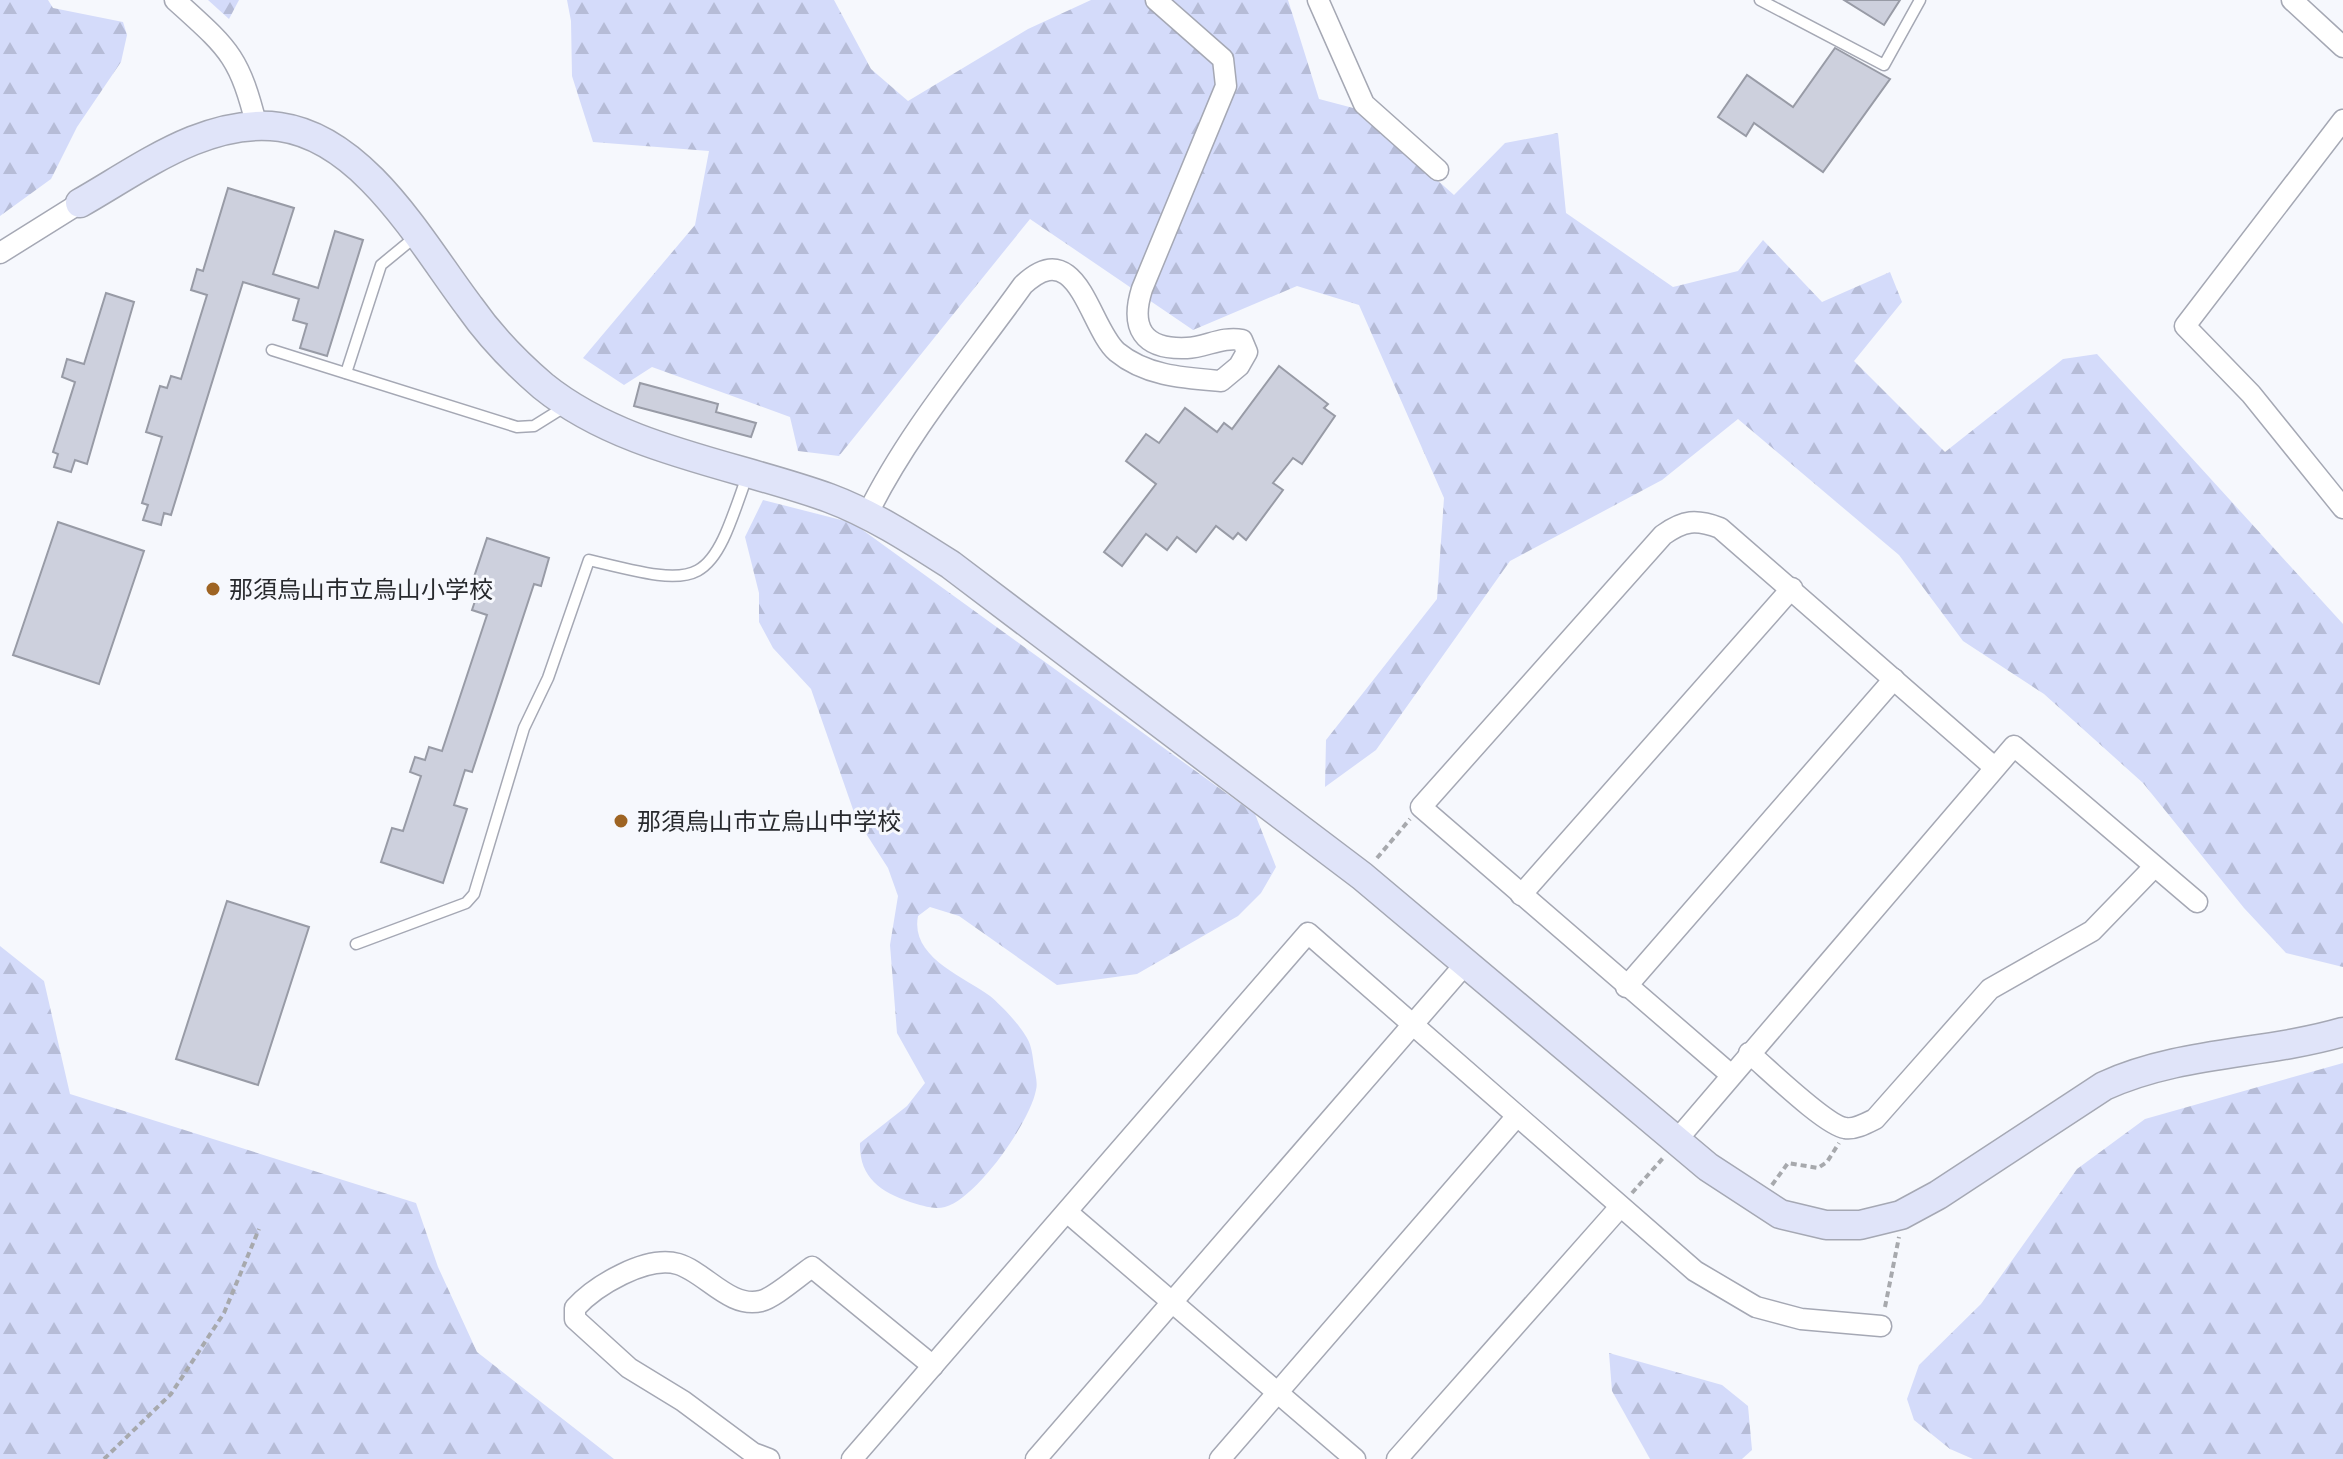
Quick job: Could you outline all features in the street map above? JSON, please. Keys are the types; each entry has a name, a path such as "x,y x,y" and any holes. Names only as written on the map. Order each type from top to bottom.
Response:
{"street":[{"path":"175,0 235,59 246,82 257,127"},
{"path":"867,515 890,473 924,424 1023,285 1036,273 1051,270 1068,276 1081,289 1113,349 1146,370 1179,378 1221,381 1239,366 1247,352 1242,340 1231,338 1184,348 1167,346 1149,339 1136,325 1135,312 1142,289 1226,86 1223,59 1156,0"},
{"path":"1318,0 1364,104 1438,170"},
{"path":"2292,0 2343,47"},
{"path":"2343,120 2185,326 2251,394 2343,508"},
{"path":"0,253 177,147 216,132 281,127 315,139 349,160 379,187 492,336 568,405 627,434 749,471 867,515 951,565 1362,876 1676,1141 1760,1203 1803,1222 1860,1225 1901,1215 1938,1195 2104,1086 2131,1074 2199,1056 2292,1044 2343,1032"},
{"path":"1730,1074 1421,807 1663,535 1682,521 1702,521 1720,528 1994,767"},
{"path":"1521,895 1792,588"},
{"path":"1626,987 1894,679"},
{"path":"1676,1141 1730,1074 2014,746 2197,902"},
{"path":"1749,1053 1829,1121 1846,1129 1875,1119 1990,989 2092,931 2154,867"},
{"path":"852,1459 1308,933 1695,1271 1756,1307 1801,1319 1881,1326"},
{"path":"1036,1459 1467,962"},
{"path":"1220,1459 1517,1116"},
{"path":"1397,1459 1620,1207"},
{"path":"1067,1212 1355,1459"},
{"path":"769,1459 753,1453 683,1401 629,1368 575,1319 575,1308 592,1289 642,1267 677,1264 738,1299 761,1301 812,1267 933,1366"}],"lane":[{"path":"1760,0 1884,65 1920,0"},
{"path":"346,373 381,265 417,236"},
{"path":"272,350 517,427 534,426 568,405"},
{"path":"356,944 466,903 474,894 524,728 548,678 589,560 660,577 682,577 698,572 714,556 727,536 749,471"}],"path":[{"path":"1362,876 1421,807"},
{"path":"1760,1203 1788,1163 1818,1168 1827,1162 1846,1129"},
{"path":"1620,1207 1676,1141"},
{"path":"1881,1326 1899,1242 1901,1215"},
{"path":"104,1459 171,1394 224,1313 259,1229"}],"green space":[{"path":"0,0 48,0 53,8 123,22 127,35 121,62 77,127 51,179 0,216"},
{"path":"208,0 239,0 229,19"},
{"path":"567,0 834,0 871,69 908,101 1028,29 1091,0 1288,0 1319,99 1357,109 1454,195 1505,143 1558,133 1566,213 1673,287 1738,271 1763,240 1822,302 1890,272 1902,302 1854,361 1945,452 2063,359 2097,354 2343,624 2343,967 2286,953 2244,908 2143,783 2044,694 1963,641 1899,555 1738,419 1662,480 1510,561 1376,750 1325,787 1326,740 1437,599 1444,498 1359,305 1297,286 1193,330 1030,219 839,456 798,451 790,417 652,367 624,385 583,358 695,225 709,151 593,142 572,76 571,21"},
{"path":"763,500 853,523 1255,814 1276,867 1261,893 1238,916 1137,974 1057,985 959,916 930,907 918,916 922,943 930,954 990,996 1022,1030 1031,1048 1037,1081 1024,1121 1000,1157 972,1189 945,1207 923,1206 889,1193 873,1182 863,1165 860,1143 907,1106 925,1083 897,1033 890,945 898,896 888,868 856,818 811,689 773,648 759,622 759,593 745,537"},
{"path":"0,946 44,981 70,1094 416,1203 438,1267 477,1352 614,1459 0,1459"},
{"path":"2343,1063 2343,1459 1973,1459 1950,1449 1914,1420 1907,1399 1919,1365 1981,1304 2077,1169 2145,1119"},
{"path":"1609,1353 1722,1385 1748,1406 1752,1450 1742,1459 1650,1459 1612,1391"}],"building":[{"path":"1844,0 1900,0 1884,25"},
{"path":"1835,48 1890,79 1823,172 1754,123 1746,136 1718,117 1747,75 1793,107"},
{"path":"228,188 294,208 273,274 318,288 335,231 363,240 327,356 300,348 307,324 293,320 299,299 243,282 171,515 164,513 161,525 143,520 148,505 142,503 162,437 146,432 160,386 167,388 171,376 181,379 207,295 191,290 197,269 203,271"},
{"path":"106,293 134,302 87,464 75,460 71,472 54,467 58,454 53,452 75,382 62,377 67,359 84,364"},
{"path":"1279,366 1328,404 1324,408 1335,416 1302,464 1293,458 1273,483 1283,490 1246,540 1238,533 1233,539 1216,526 1196,552 1177,537 1167,550 1146,534 1122,566 1104,552 1156,484 1126,461 1146,434 1159,443 1185,408 1217,432 1224,423 1232,429"},
{"path":"640,383 718,404 716,412 756,423 751,437 634,406"},
{"path":"58,522 144,551 99,684 13,655"},
{"path":"487,538 549,558 541,586 534,584 472,772 465,770 454,805 467,809 443,883 381,862 392,828 403,831 421,776 410,772 415,757 425,760 429,747 442,751 487,615 472,610 482,580 474,577"},
{"path":"227,901 309,927 258,1085 176,1059"}],"place":[{"name":"那須烏山市立烏山小学校","path":"213,589"},
{"name":"那須烏山市立烏山中学校","path":"621,821"}]}
